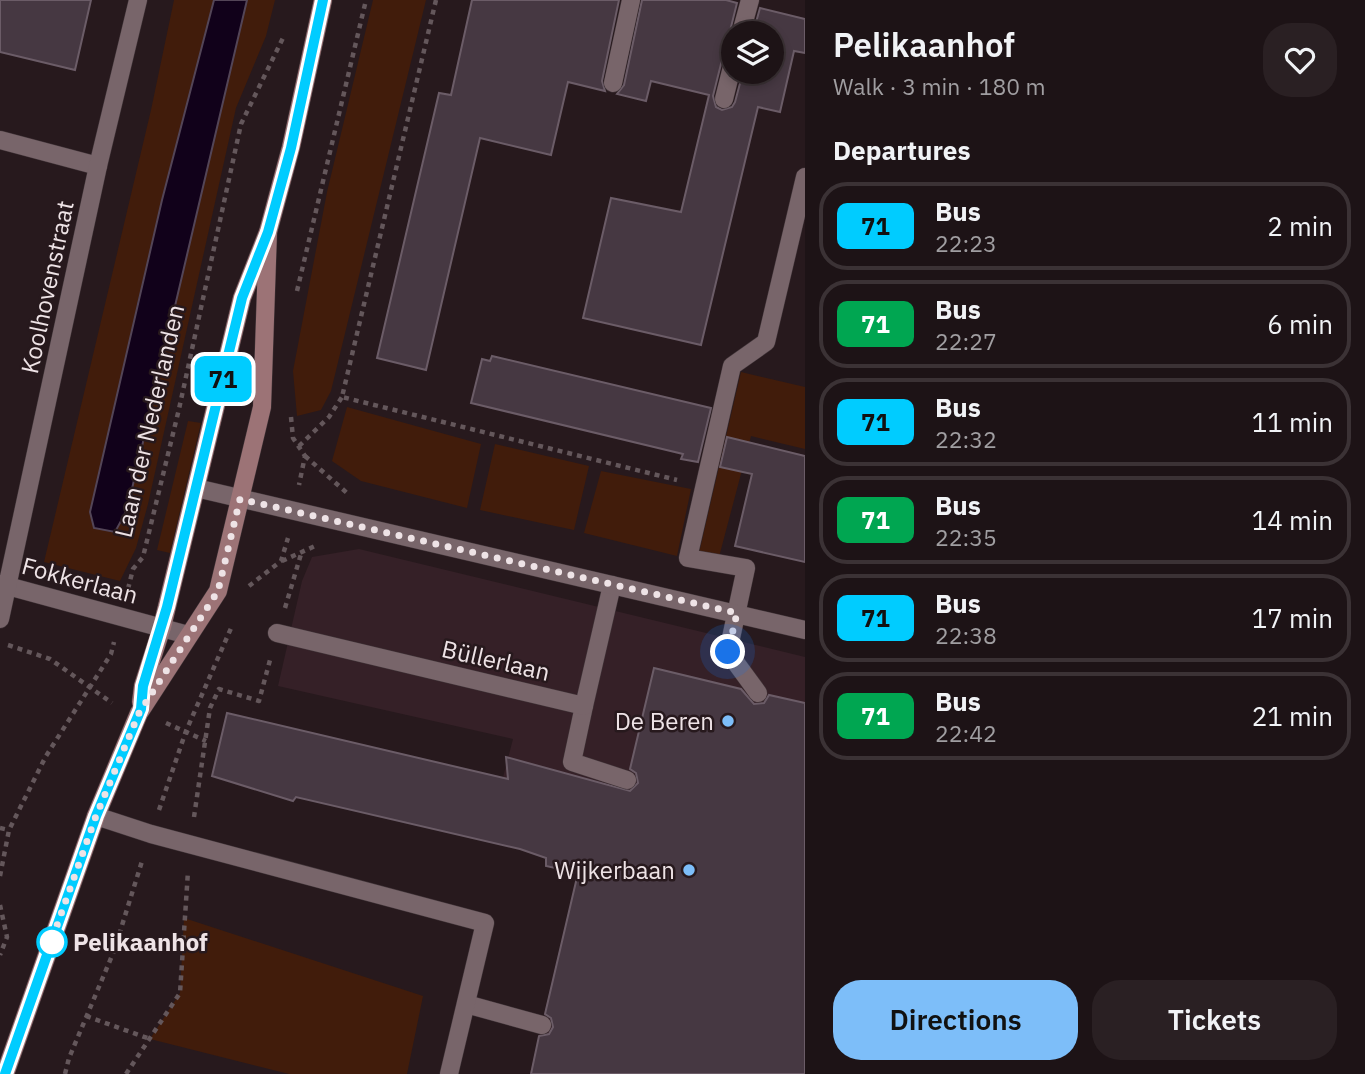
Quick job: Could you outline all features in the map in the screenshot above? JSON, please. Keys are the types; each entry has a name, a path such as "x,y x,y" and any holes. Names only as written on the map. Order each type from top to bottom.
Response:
{"main road":[{"path":"140,711 143,686 162,627 242,298 268,232 291,148 323,0"},
{"path":"5,1074 96,816 140,711 218,591 262,407 268,232"}],"street":[{"name":"Koolhovenstraat","path":"4,585 138,0"},
{"path":"613,83 631,0"},
{"path":"744,21 750,0"},
{"path":"724,99 728,84"},
{"path":"0,139 98,166"},
{"path":"758,693 728,652 746,568 688,558 732,366 766,342 805,177"},
{"path":"196,488 805,630"},
{"path":"0,619 4,585"},
{"name":"Fokkerlaan","path":"4,585 188,635"},
{"path":"612,585 572,762 627,780"},
{"name":"Büllerlaan","path":"277,633 583,706"},
{"path":"96,816 485,923 449,1074"},
{"path":"466,1004 542,1025"}],"path":[{"path":"295,298 366,0"},
{"path":"299,446 329,417 342,397 436,0"},
{"name":"Laan der Nederlanden","path":"0,876 9,830 46,756 111,654 133,569 142,557 179,409 241,124 282,42 284,32"},
{"path":"342,397 705,487"},
{"path":"248,587 281,561 287,542 305,456 293,438 290,414"},
{"path":"126,1074 180,993 190,844 210,708 219,689 259,701 302,554"},
{"path":"0,643 50,659 117,706 140,711 206,741"},
{"path":"0,828 9,830"},
{"path":"0,905 7,937 0,954"},
{"path":"86,1016 150,1039"}],"shaded area":[{"path":"174,0 214,0 137,304 121,523 127,509 247,0 275,0 266,36 236,108 148,504 136,548 120,581 44,562 151,110"},
{"path":"214,0 247,0 127,510 115,532 94,528 90,512 162,200"},
{"path":"373,0 426,0 331,391 321,410 297,416 293,371 327,192"},
{"path":"741,372 805,387 805,449 751,436 719,557 699,553"},
{"path":"347,407 481,444 467,508 361,481 332,461"},
{"path":"188,421 201,423 170,553 157,550"},
{"path":"495,444 589,466 574,530 480,510"},
{"path":"601,471 691,489 677,556 584,533"},
{"path":"359,549 805,657 805,1074 530,1074 580,863 501,785 513,739 278,686 302,581 312,557"},
{"path":"184,918 423,996 407,1074 289,1074 150,1039 180,993"}],"building":[{"path":"0,0 91,0 75,70 0,52"},
{"path":"472,0 619,0 602,81 605,91 568,82 551,155 480,138 426,370 377,358 439,93 451,95"},
{"path":"642,0 726,0 737,3 732,21 721,21 721,64 713,96 716,107 722,110 732,107 740,84 784,84 784,21 756,21 760,8 805,19 805,53 794,51 780,112 758,107 701,345 583,318 611,198 681,212 709,95 651,81 646,101 617,94 624,85"},
{"path":"492,356 711,408 698,462 681,459 683,454 471,403 482,359 490,361"},
{"path":"727,437 805,456 805,562 735,546 752,474 720,467"},
{"path":"654,668 741,689 754,704 764,703 769,695 805,703 805,1074 531,1074 539,1036 549,1034 553,1027 551,1018 545,1014 578,873 546,866 546,858 520,849 296,797 293,801 212,776 227,713 508,779 506,757 630,791 638,783 636,773 630,769"}],"bus line":[{"name":"71","path":"5,1074 96,816 141,709 143,686 162,627 242,298 252,265 268,232 291,148 323,0"}],"place":[{"name":"De Beren","path":"728,721"},
{"name":"Wijkerbaan","path":"689,870"},
{"name":"Pelikaanhof","path":"52,942"}],"route":[{"path":"52,942 50,945 96,816 139,713 218,591 240,499 737,613 728,652"}]}
